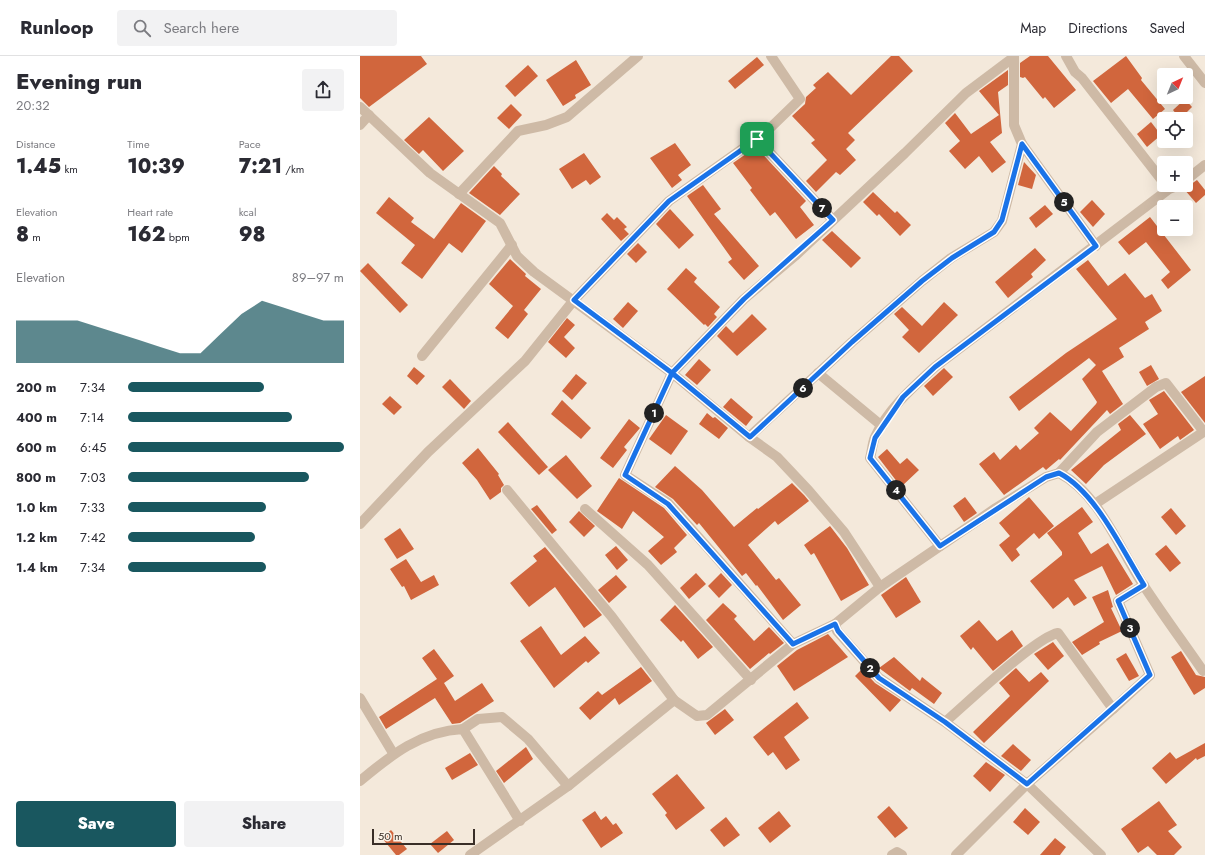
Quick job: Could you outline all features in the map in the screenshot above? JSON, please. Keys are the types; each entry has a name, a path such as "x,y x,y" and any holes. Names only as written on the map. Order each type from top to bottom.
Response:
{"street":[{"path":"459,194 518,131 546,125 567,117 638,56"},
{"path":"360,524 428,452 525,361 574,300 669,201 766,132 800,99 771,56"},
{"path":"1014,56 1012,73 1014,126 1022,144 1096,246"},
{"path":"793,644 668,504 625,475 672,373 744,299 905,154 966,93 1014,56"},
{"path":"1066,56 1075,72 1082,78 1157,174"},
{"path":"1184,56 1205,83"},
{"path":"360,107 430,173 500,223 517,256 534,272 672,373 750,437 777,457 809,491 844,532 880,587"},
{"path":"360,125 369,115"},
{"path":"757,139 833,220"},
{"path":"750,437 818,373 922,281 952,258 994,232 1002,220 1022,144"},
{"path":"1193,174 1205,165"},
{"path":"940,546 870,458 875,438 882,426 903,397 935,367 1096,246 1159,192"},
{"path":"422,356 512,245"},
{"path":"818,373 882,426"},
{"path":"507,490 612,617 674,700 697,716 707,715 793,644 835,624 880,587 940,546 1046,477 1059,473 1097,432 1156,387 1166,382 1204,431 1095,504"},
{"path":"1059,473 1068,478 1095,504 1144,585 1203,671"},
{"path":"585,509 648,565 751,680"},
{"path":"956,855 1027,784 1150,675 1118,601 1144,585"},
{"path":"835,624 838,631 879,678 945,722 1027,784 1101,855"},
{"path":"945,722 1030,650 1052,634 1058,633 1113,709"},
{"path":"360,698 393,753"},
{"path":"470,855 568,786 674,700"},
{"path":"360,781 393,753 436,733 448,729 463,729 478,719 502,716 528,739 568,786"},
{"path":"463,729 520,821"},
{"path":"892,855 896,852 902,855"}],"building":[{"path":"360,56 421,56 427,64 369,107 360,98"},
{"path":"891,56 899,56 913,71 848,133 855,140 846,149 856,160 840,175 836,172 816,192 806,181 827,160 811,143 815,140 792,116 805,104 806,97 816,88 813,85 828,72 851,95"},
{"path":"1030,56 1048,56 1076,90 1054,108 1045,97 1043,99 1025,77 1020,77 1020,63"},
{"path":"1126,56 1142,78 1141,80 1157,99 1157,104 1161,104 1165,109 1161,112 1157,112 1157,116 1153,119 1128,89 1111,103 1093,81"},
{"path":"757,57 764,65 735,89 728,81"},
{"path":"576,60 591,85 575,95 576,98 563,106 546,80"},
{"path":"528,65 538,76 515,97 505,86"},
{"path":"1008,70 1008,85 998,92 1002,133 990,142 1006,162 992,173 979,156 965,169 949,151 960,141 945,123 955,113 971,134 999,115 979,91"},
{"path":"511,104 522,115 509,129 497,118"},
{"path":"1180,104 1189,104 1192,107 1187,112 1175,112 1173,110"},
{"path":"429,117 464,151 443,171 423,150 419,154 404,140"},
{"path":"1151,122 1157,130 1157,138 1147,147 1137,134"},
{"path":"675,143 691,165 678,175 682,180 672,188 650,158"},
{"path":"756,147 806,201 800,207 814,225 796,239 775,212 770,216 750,190 752,188 733,163"},
{"path":"584,153 601,177 590,185 586,180 572,189 559,169"},
{"path":"1024,162 1036,175 1032,189 1018,185"},
{"path":"494,166 502,174 501,176 520,194 500,215 469,193"},
{"path":"1197,180 1205,190 1205,195 1196,203 1187,192 1193,192 1193,183"},
{"path":"703,185 721,209 714,214 759,266 744,280 728,262 732,259 687,196"},
{"path":"873,192 895,213 897,211 911,225 900,236 879,214 877,216 863,202"},
{"path":"389,197 414,218 411,222 434,239 461,203 486,221 462,253 449,243 422,279 401,263 415,245 376,213"},
{"path":"1092,200 1105,214 1093,227 1080,212"},
{"path":"1045,205 1053,214 1036,228 1029,218"},
{"path":"670,209 694,235 679,249 656,224"},
{"path":"607,213 614,220 617,217 627,227 624,229 629,234 621,241 601,219"},
{"path":"1150,217 1157,226 1157,236 1165,236 1191,270 1168,289 1161,280 1170,272 1146,242 1129,255 1118,242"},
{"path":"832,231 861,258 851,268 822,240"},
{"path":"638,243 647,252 636,263 627,254"},
{"path":"1035,248 1046,260 1031,274 1033,277 1008,298 995,282"},
{"path":"510,259 526,274 525,276 541,289 524,310 528,314 508,339 495,328 513,306 489,284"},
{"path":"1088,260 1108,286 1125,273 1145,298 1152,294 1162,311 1145,322 1149,329 1119,348 1124,357 1102,371 1123,404 1110,414 1107,410 1060,460 1059,459 1046,470 1043,467 1004,495 979,464 994,452 1000,460 1016,445 1020,450 1039,433 1034,428 1050,412 1071,431 1097,402 1082,379 1096,365 1089,358 1019,411 1009,397 1066,353 1117,319 1076,269"},
{"path":"368,263 408,305 400,313 360,271"},
{"path":"686,268 697,278 694,282 720,307 714,314 717,317 708,327 705,324 704,325 667,289"},
{"path":"628,302 638,311 623,328 613,319"},
{"path":"944,302 958,315 919,353 902,337 909,330 894,314 902,307 922,326"},
{"path":"752,314 767,329 737,356 717,336 726,326 733,333"},
{"path":"567,318 575,325 564,337 575,348 566,358 548,342"},
{"path":"699,359 711,370 697,385 685,375"},
{"path":"1151,365 1159,379 1147,386 1139,372"},
{"path":"414,367 425,376 417,385 407,376"},
{"path":"944,368 953,377 933,396 924,386"},
{"path":"576,374 587,383 572,400 562,391"},
{"path":"1205,376 1205,423 1181,392"},
{"path":"450,379 471,401 464,409 442,387"},
{"path":"1164,391 1194,430 1180,440 1178,436 1160,449 1143,424 1158,414 1149,400"},
{"path":"390,396 402,407 394,415 382,404"},
{"path":"731,398 753,417 746,426 723,407"},
{"path":"562,400 591,428 581,439 551,414"},
{"path":"707,413 713,418 715,417 728,428 719,439 699,424"},
{"path":"666,415 688,431 671,455 649,439"},
{"path":"1130,415 1146,434 1104,465 1086,484 1071,470 1121,430 1118,424"},
{"path":"629,419 640,428 624,447 627,450 613,468 600,458"},
{"path":"508,422 548,467 539,475 498,432"},
{"path":"478,448 499,474 498,475 504,485 501,488 501,492 490,500 477,480 462,463"},
{"path":"887,449 900,464 907,458 919,470 901,487 878,457"},
{"path":"566,455 592,486 577,499 548,470"},
{"path":"675,466 702,490 734,527 757,508 758,509 792,483 809,501 778,525 775,521 748,545 776,580 779,578 801,605 783,620 757,585 756,586 746,573 742,576 699,523 697,525 673,499 655,487"},
{"path":"619,478 664,508 687,535 674,548 677,552 661,565 648,551 664,537 633,511 622,529 597,511"},
{"path":"965,497 977,513 964,522 953,506"},
{"path":"1029,497 1054,526 1039,539 1034,533 1016,549 1020,555 1012,562 999,545 1010,536 999,523"},
{"path":"537,505 557,530 552,534 531,509"},
{"path":"1082,507 1093,522 1078,533 1091,554 1108,543 1133,584 1116,595 1102,566 1074,580 1087,598 1074,606 1068,597 1053,609 1030,581 1062,555 1062,552 1047,533"},
{"path":"1171,508 1186,526 1176,535 1161,517"},
{"path":"579,511 595,526 584,537 569,522"},
{"path":"830,526 847,548 869,585 841,601 814,553 811,555 804,545"},
{"path":"400,528 414,549 397,559 384,539"},
{"path":"1166,545 1181,563 1170,572 1155,554"},
{"path":"616,546 628,560 617,570 605,555"},
{"path":"545,547 602,615 584,628 555,587 529,607 510,583 537,561 533,556"},
{"path":"406,559 421,582 434,575 439,585 411,600 404,586 402,587 390,569"},
{"path":"696,573 706,584 689,599 680,588"},
{"path":"721,573 732,585 719,598 708,586"},
{"path":"616,575 627,587 609,603 598,590"},
{"path":"906,577 921,602 896,618 881,595"},
{"path":"1108,590 1113,607 1111,608 1122,631 1099,642 1100,644 1082,655 1072,642 1104,622 1092,597"},
{"path":"723,603 737,616 734,619 754,641 769,627 784,643 750,669 706,620"},
{"path":"675,605 713,647 698,659 683,640 681,642 660,620"},
{"path":"979,620 997,641 1012,630 1023,646 993,671 973,647 971,650 960,636"},
{"path":"541,626 561,655 585,636 600,653 588,663 586,661 554,688 520,641"},
{"path":"828,634 848,657 794,691 777,666 797,650"},
{"path":"1053,642 1064,656 1048,670 1034,654"},
{"path":"434,649 454,676 444,683 455,701 482,683 494,701 460,723 452,724 435,698 386,729 379,717 437,679 422,658"},
{"path":"1181,651 1196,675 1205,677 1205,688 1194,695 1171,657"},
{"path":"1126,653 1139,676 1129,681 1116,659"},
{"path":"894,657 920,681 922,677 942,693 934,704 912,688 910,691 879,668"},
{"path":"641,667 652,681 619,705 615,698 590,720 579,708 598,691 602,695"},
{"path":"1016,668 1029,682 1041,672 1049,681 984,743 973,732 1010,696 999,683"},
{"path":"862,669 875,683 901,700 890,712 855,676"},
{"path":"797,702 809,718 784,737 800,760 786,770 773,752 768,756 753,737"},
{"path":"725,709 734,720 715,735 706,723"},
{"path":"1205,743 1205,756 1197,760 1196,758 1166,784 1152,768 1170,752 1176,759"},
{"path":"1013,744 1031,760 1021,771 1001,756"},
{"path":"526,747 533,759 504,783 496,771"},
{"path":"470,753 478,765 452,780 445,768"},
{"path":"986,762 1005,775 990,792 973,776"},
{"path":"677,774 705,808 676,830 665,815 667,813 652,794"},
{"path":"1159,801 1177,825 1168,831 1182,847 1174,855 1157,855 1148,846 1138,853 1121,829"},
{"path":"889,806 908,828 895,838 877,817"},
{"path":"1025,808 1040,822 1028,835 1013,822"},
{"path":"595,811 601,820 606,816 613,825 616,823 623,833 601,848 582,820"},
{"path":"779,811 791,826 770,843 758,828"},
{"path":"726,817 740,835 724,847 710,830"},
{"path":"391,830 407,849 399,855 396,855 382,838"},
{"path":"447,831 454,840 438,853 430,844"},
{"path":"1055,838 1066,847 1060,855 1040,855"}],"route":[{"path":"757,139 719,164 669,201 574,300 672,373 625,475 668,504 793,644 835,624 838,631 879,678 945,722 1027,784 1150,675 1118,601 1144,585 1095,504 1068,478 1059,473 1046,477 996,508 940,546 886,476 870,458 875,438 903,397 935,367 1096,246 1022,144 1002,220 994,232 952,258 922,281 852,342 750,437 672,373 744,299 795,256 833,220 757,139"}]}
